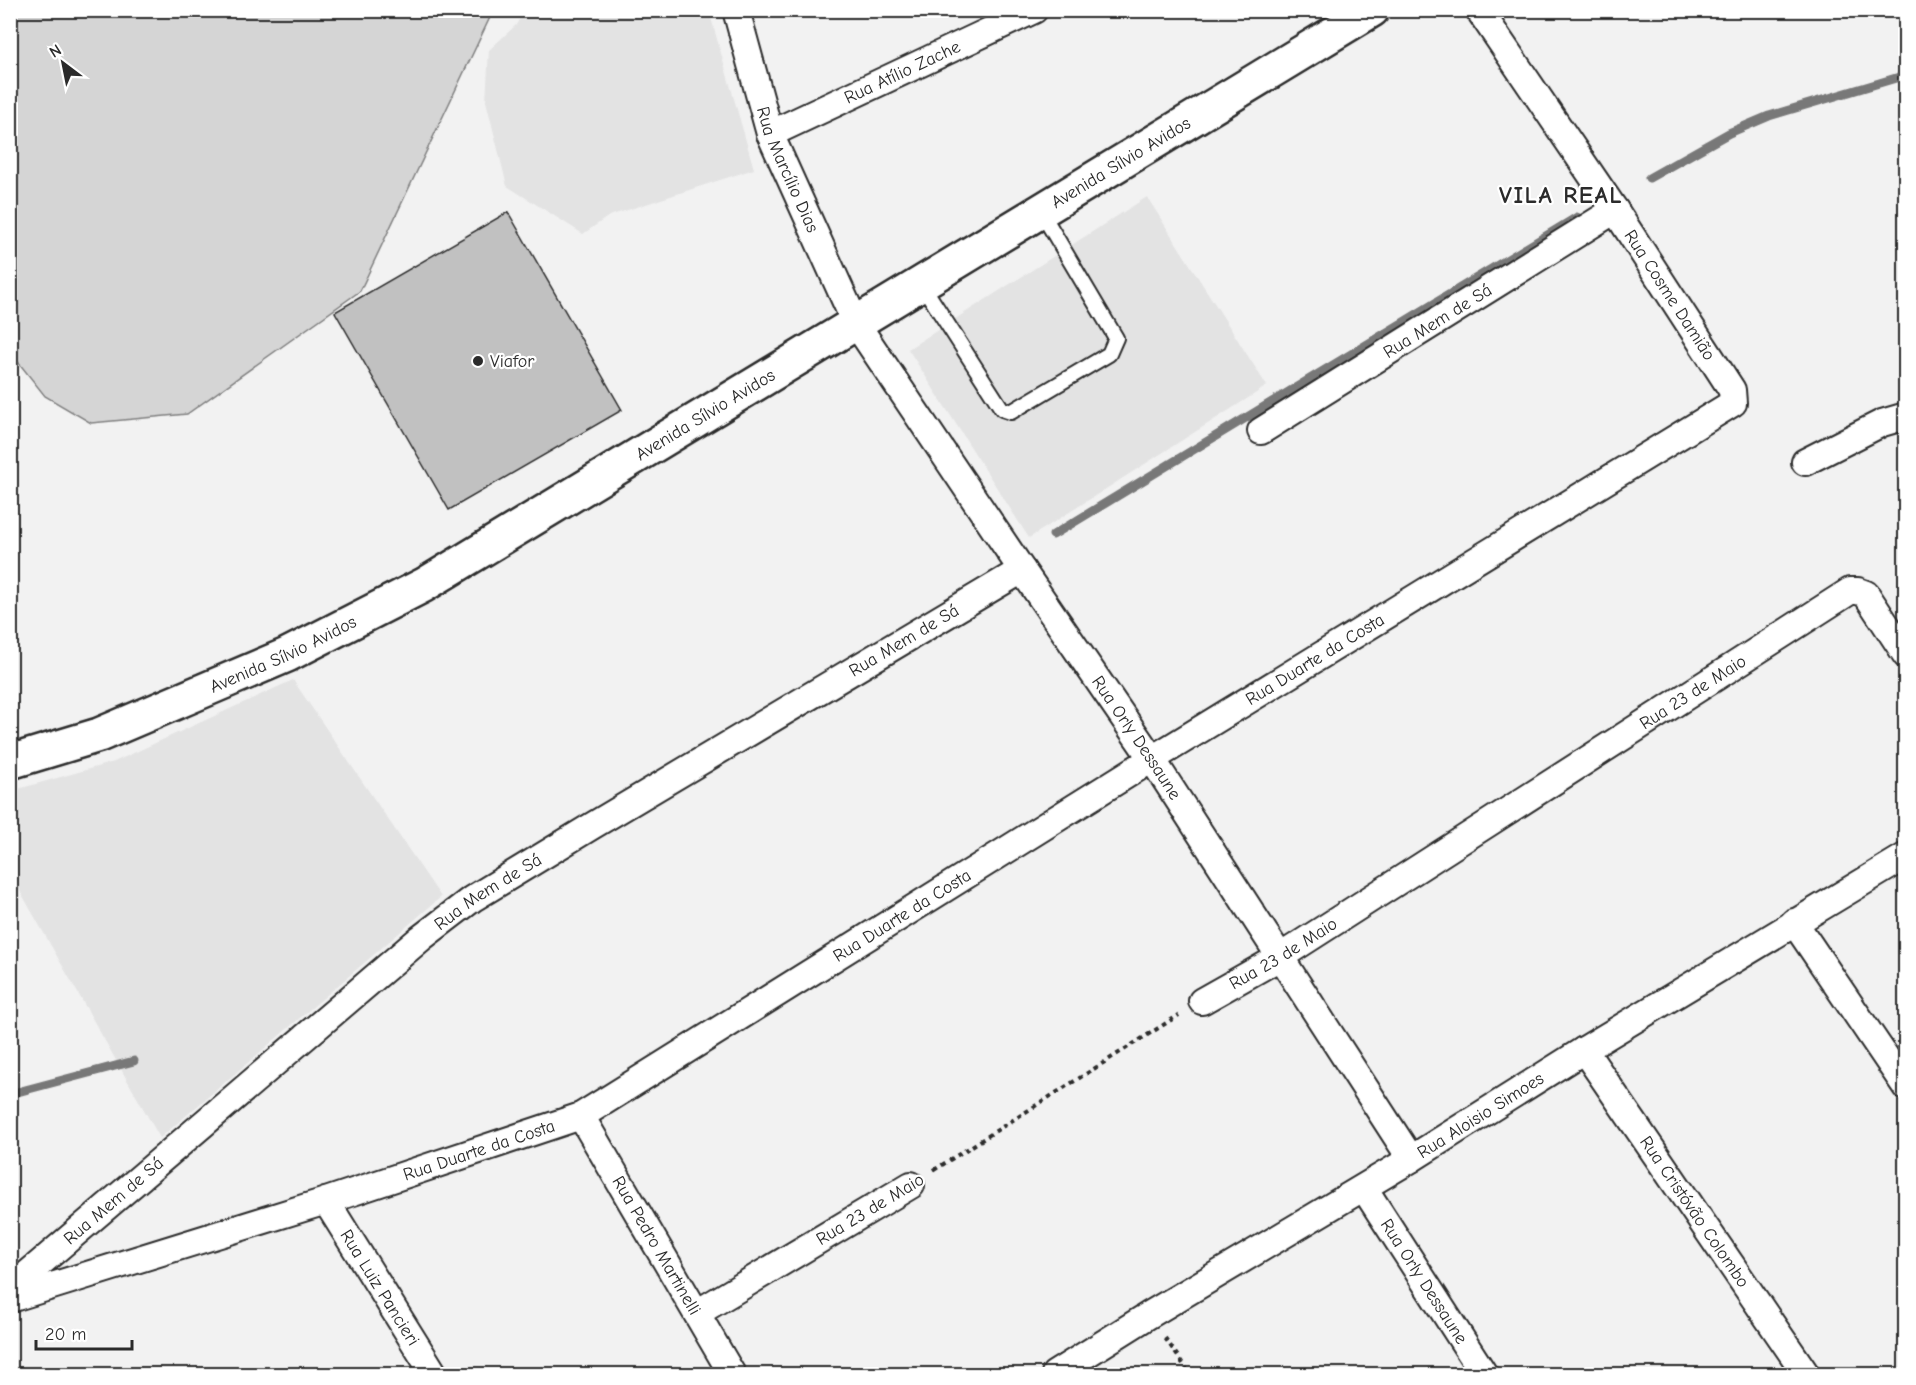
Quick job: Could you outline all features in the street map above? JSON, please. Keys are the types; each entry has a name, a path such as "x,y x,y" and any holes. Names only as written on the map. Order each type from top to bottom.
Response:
{"main road":[{"name":"Avenida Sílvio Avidos","path":"10,762 99,735 287,655 405,595 1372,10"}],"street":[{"name":"Rua Marcílio Dias","path":"736,10 770,134 855,322"},
{"name":"Rua Atílio Zache","path":"770,134 1034,10"},
{"name":"Rua Cosme Damião","path":"1479,10 1615,210 1732,390 1733,403"},
{"name":"Rua Mem de Sá","path":"1261,431 1615,210"},
{"name":"Rua Orly Dessaune","path":"855,322 1152,759 1411,1160"},
{"name":"Rua Duarte da Costa","path":"10,1299 326,1201 581,1116 1152,759 1733,403"},
{"path":"1805,462 1882,423 1905,416"},
{"name":"Rua Mem de Sá","path":"10,1289 421,938 472,899 1022,570"},
{"name":"Rua 23 de Maio","path":"1202,1001 1280,957 1850,591 1866,594 1905,655"},
{"name":"Rua Aloisio Simoes","path":"1055,1374 1149,1315 1411,1160 1584,1050 1905,856"},
{"path":"1794,922 1905,1087"},
{"name":"Rua Cristóvão Colombo","path":"1584,1050 1806,1374"},
{"name":"Rua Pedro Martinelli","path":"581,1116 732,1374"},
{"name":"Rua 23 de Maio","path":"697,1313 911,1185"},
{"name":"Rua Orly Dessaune","path":"1364,1188 1484,1374"},
{"name":"Rua Luiz Pancieri","path":"326,1201 434,1374"}],"lane":[{"path":"921,283 1002,409 1011,412 1109,354 1116,338 1040,210"}],"path":[{"name":"Rua 23 de Maio","path":"911,1185 1202,1001"},
{"path":"1149,1315 1191,1374"}],"shaded area":[{"path":"10,11 493,11 360,291 187,414 91,423 45,396 11,353"},
{"path":"524,11 709,11 754,169 609,216 583,234 507,186 486,101 489,50 516,25"},
{"path":"1147,197 1267,386 1029,538 908,349"},
{"path":"293,680 441,897 160,1138 11,875 11,791 114,762"}],"building":[{"name":"Viafor","path":"508,212 622,410 449,510 335,312"}],"waterway":[{"path":"1649,178 1729,133 1769,116 1906,75"},
{"path":"1053,535 1577,217"},
{"path":"10,1094 134,1061"}],"place":[{"name":"Viafor","path":"478,361"}],"district":[{"name":"VILA REAL","path":"1561,195"}]}
